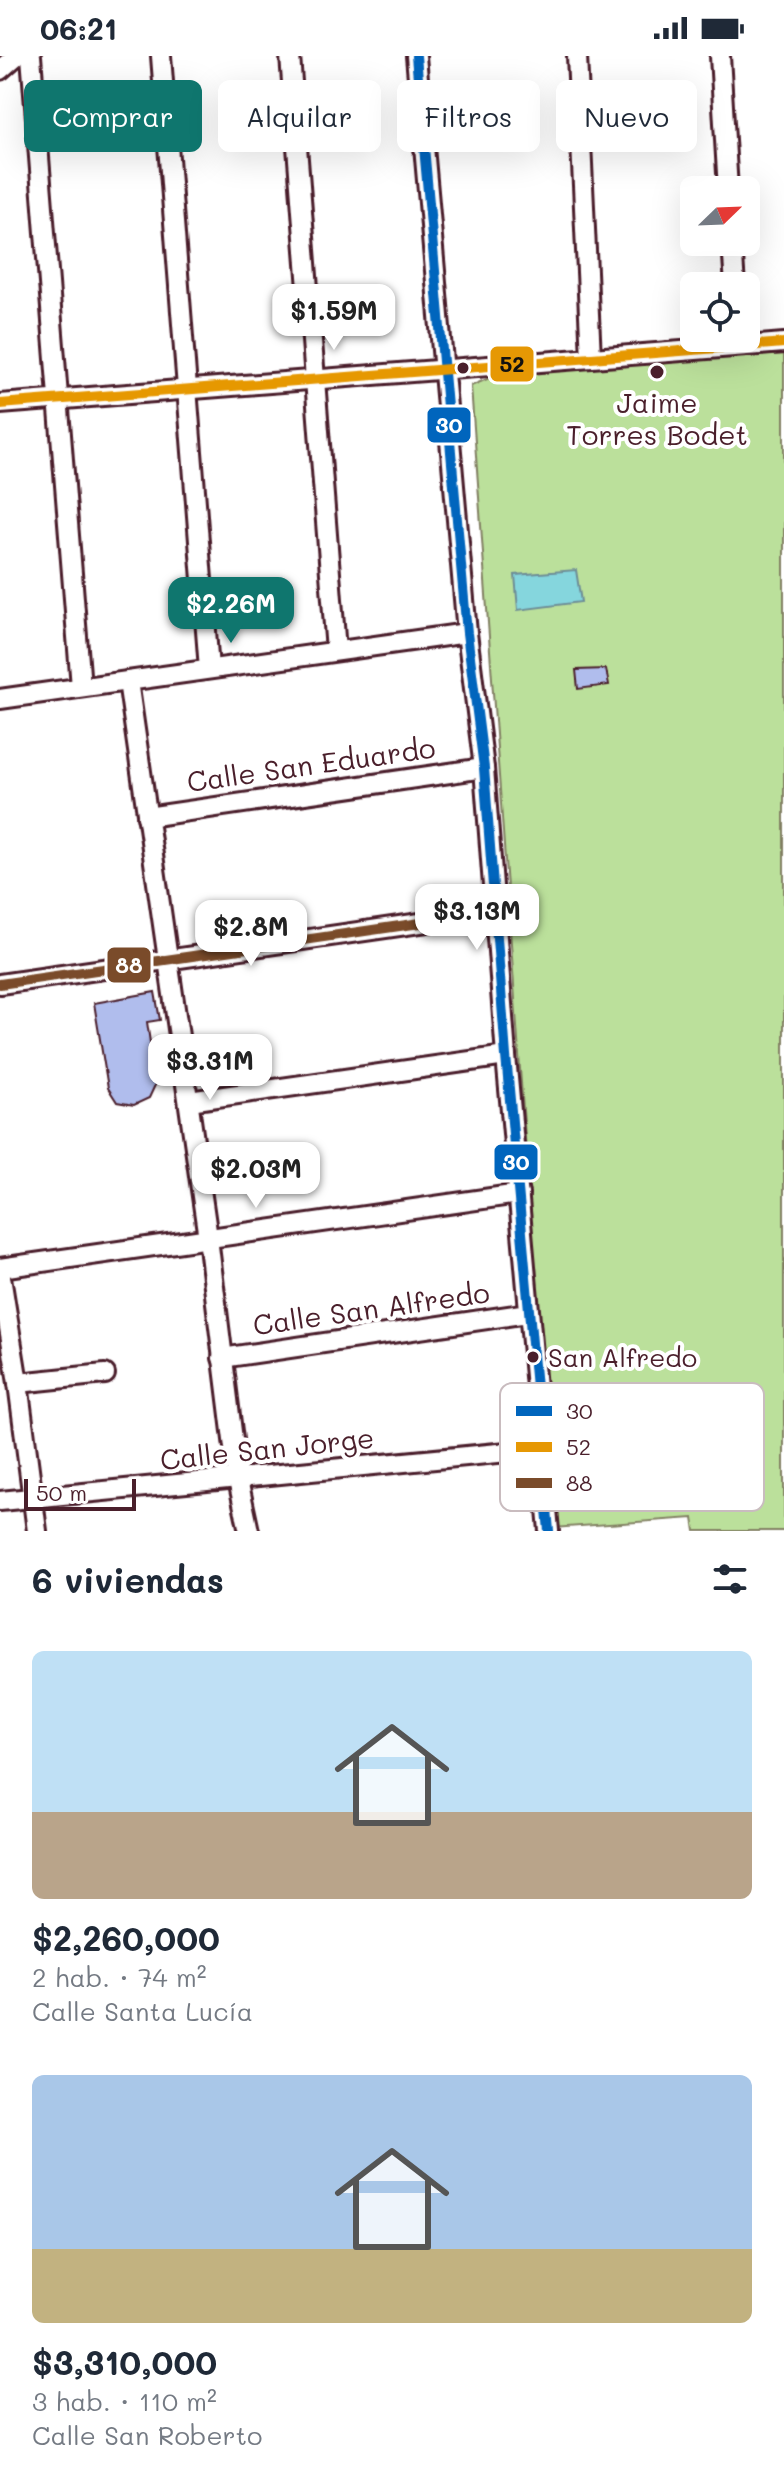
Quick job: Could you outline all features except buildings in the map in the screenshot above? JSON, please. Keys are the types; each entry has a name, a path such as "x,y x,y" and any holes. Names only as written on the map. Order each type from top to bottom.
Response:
{"street":[{"path":"0,70 16,56"},
{"path":"31,56 81,687"},
{"path":"161,56 209,669"},
{"path":"290,56 336,651"},
{"path":"416,56 467,633 484,768 534,1383"},
{"path":"577,56 591,358"},
{"path":"720,56 727,176"},
{"path":"760,342 784,343"},
{"path":"0,404 446,370 680,348"},
{"path":"0,699 467,633"},
{"path":"128,681 208,1238 238,1480 249,1531"},
{"name":"Calle San Eduardo","path":"147,817 484,768"},
{"path":"0,984 496,912"},
{"path":"189,1101 506,1056"},
{"path":"37,1531 0,1269 519,1194"},
{"name":"Calle San Alfredo","path":"222,1358 528,1313"},
{"path":"18,1383 105,1374"},
{"name":"Calle San Jorge","path":"0,1501 500,1453"},
{"path":"547,1511 549,1531"}],"green space":[{"path":"784,354 784,1531 695,1531 693,1518 553,1528 552,1511 764,1511 764,1383 543,1383 471,386 501,373"}],"water":[{"path":"576,570 581,602 518,610 515,575"}],"transit line":[{"name":"30","path":"416,56 467,633 484,768 536,1383"},
{"name":"52","path":"0,404 784,343"},
{"name":"88","path":"0,984 496,912"},
{"name":"30","path":"547,1511 549,1531"}],"place":[{"name":"Jaime Torres Bodet","path":"657,372"},
{"name":"San Alfredo","path":"533,1357"}]}
